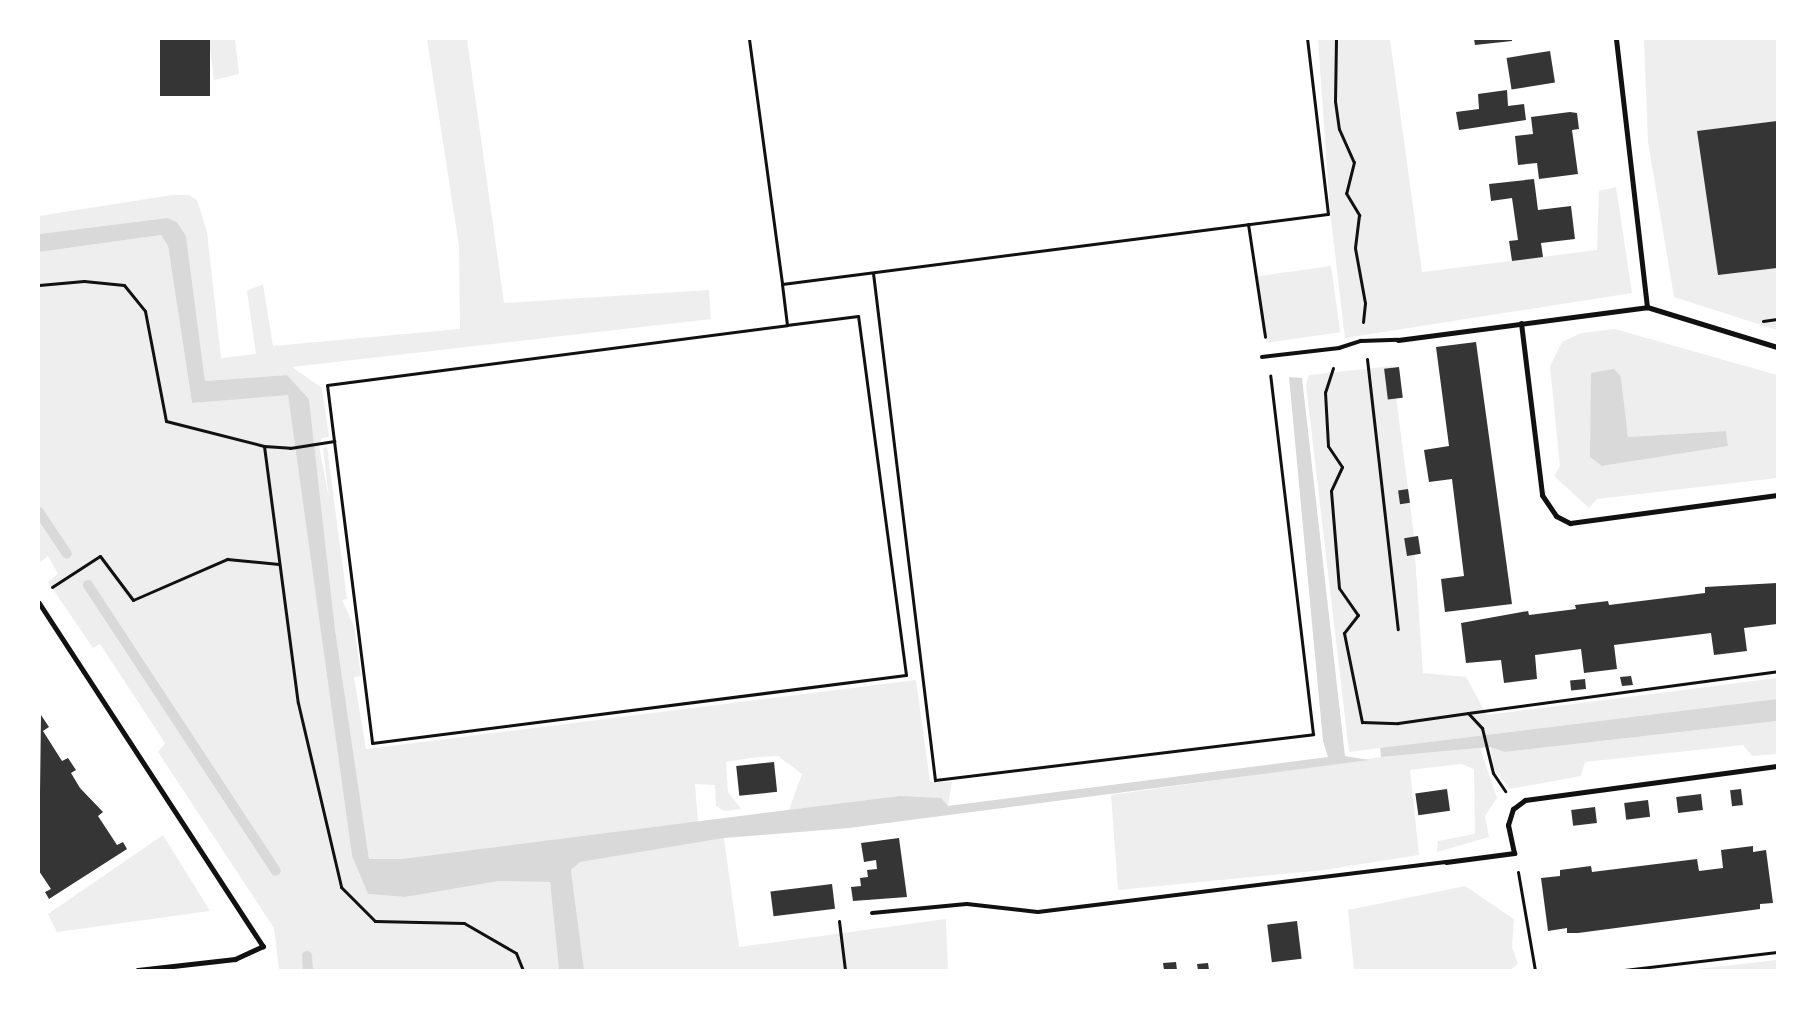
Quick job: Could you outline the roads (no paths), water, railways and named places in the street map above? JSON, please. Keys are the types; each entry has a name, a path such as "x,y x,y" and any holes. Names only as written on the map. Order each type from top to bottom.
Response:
{"street":[{"path":"1616,39 1647,307"},
{"path":"1398,340 1647,307 1777,347"},
{"path":"1521,323 1542,495 1556,516 1570,523 1777,495"},
{"path":"39,603 263,946 235,959 138,970"},
{"path":"1446,862 1514,853 1508,825 1517,806 1525,800 1777,766"}],"lane":[{"path":"1262,357 1339,348 1361,341 1398,340"},
{"path":"872,913 967,904 1038,912 1446,862"}],"waterway":[{"path":"39,512 67,554"},
{"path":"88,585 276,871"},
{"path":"307,956 308,970"}]}
